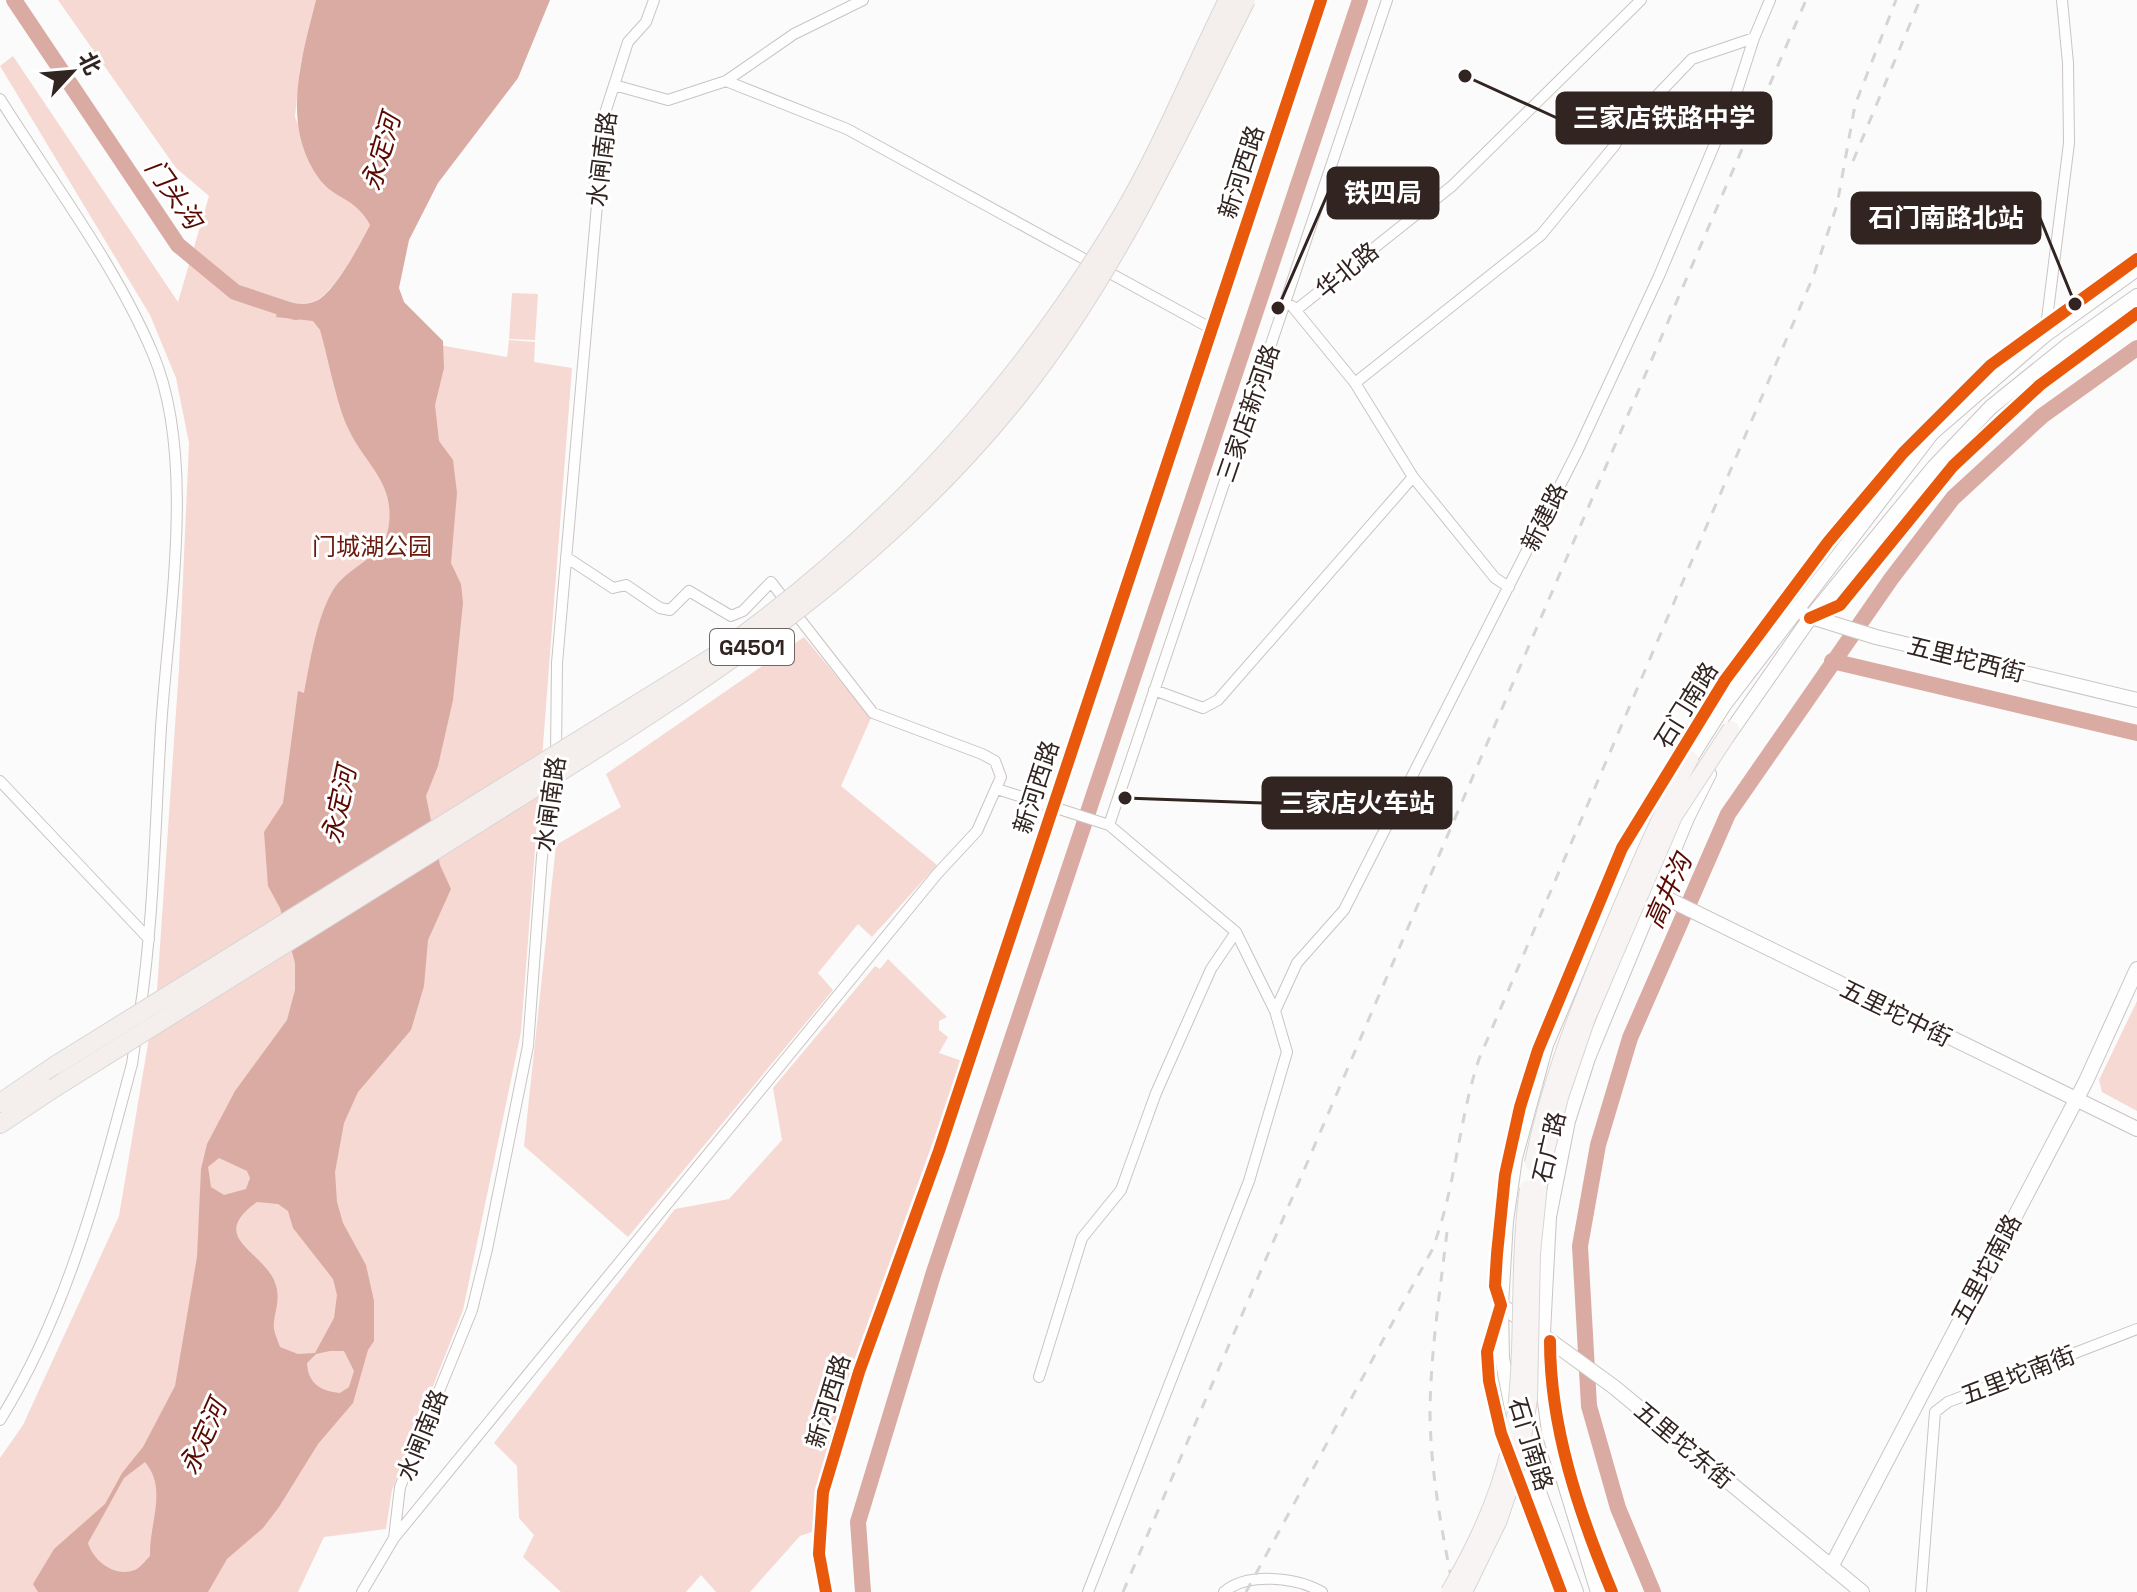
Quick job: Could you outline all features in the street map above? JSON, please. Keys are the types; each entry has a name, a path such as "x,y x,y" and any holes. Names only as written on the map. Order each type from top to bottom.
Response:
{"highway":[{"name":"G4501","path":"0,1103 56,1065 713,657 770,616 878,525 963,437 1042,340 1122,215 1228,0"},
{"name":"G4501","path":"0,1124 672,701 780,628 844,575 935,490 1018,396 1053,350 1135,222 1246,0"}],"main road":[{"name":"石门南路","path":"1598,1592 1549,1432 1541,1371 1549,1217 1568,1121 1588,1058 1687,818 1731,729 1804,614 1932,433 2045,335 2137,269"},
{"name":"石门南路","path":"1576,1592 1530,1477 1507,1395 1501,1305 1506,1221 1515,1158 1546,1045 1629,852 1652,809 1690,759 1724,705 1934,467 1991,407 2068,345 2137,296"},
{"name":"五里坨西街","path":"1804,614 1876,637 2137,700"},
{"name":"石广路","path":"1464,1592 1499,1520 1520,1457 1529,1399 1532,1253 1540,1175 1560,1097 1587,1018 1674,816 1731,729"},
{"name":"石广路","path":"1449,1592 1494,1502 1511,1445 1518,1377 1522,1231 1543,1110 1562,1051 1655,826 1690,759"},
{"name":"五里坨中街","path":"1656,893 2074,1101 2137,1129"},
{"name":"五里坨南路","path":"1831,1567 2074,1101 2137,969"},
{"name":"五里坨东街","path":"1501,1305 1614,1387 1862,1592"}],"street":[{"name":"水闸南路","path":"362,1592 394,1538 400,1487 472,1310 528,1046 542,856 558,739 557,663 605,113 628,42 646,22 654,0"},
{"path":"614,85 668,100 726,81 794,34 863,0"},
{"name":"新河西路","path":"826,1592 819,1554 823,1492 859,1372 939,1151 1321,0"},
{"name":"三家店新河路","path":"1109,825 1387,0"},
{"name":"华北路","path":"1296,310 1452,186 1641,0"},
{"name":"新建路","path":"1275,1011 1297,963 1344,910 1509,587 1659,276 1737,91 1770,0"},
{"path":"2045,335 2069,143 2062,0"},
{"path":"1355,383 1541,235 1615,145 1621,133 1692,59 1754,38"},
{"path":"726,81 847,129 1212,329"},
{"path":"0,99 123,295 154,356 169,416 177,496 149,939 132,1064 80,1251 52,1320 0,1420"},
{"path":"1286,300 1355,383 1413,477 1495,578 1509,587"},
{"path":"1154,690 1203,708 1218,700 1413,477"},
{"path":"394,1538 937,874 977,831 1001,777 995,761 873,713 771,582 743,611 731,616 689,591 670,610 660,608 626,585 613,588 566,557"},
{"path":"0,781 149,939"},
{"path":"997,789 1109,825 1236,932 1275,1011 1287,1052 1249,1181 1088,1592"},
{"path":"1039,1377 1082,1238 1121,1190 1156,1093 1204,983 1236,932"},
{"name":"五里坨南街","path":"1921,1592 1935,1412 1948,1402 2137,1329"},
{"path":"1224,1592 1237,1582 1266,1580 1291,1582 1322,1592"}],"green space":[{"name":"门城湖公园","path":"58,0 316,0 300,67 295,117 323,184 361,209 370,225 346,266 324,295 305,304 285,301 331,326 507,357 509,340 535,342 534,362 572,368 521,1032 463,1310 392,1490 386,1529 324,1537 298,1592 0,1592 0,1458 23,1425 119,1216 157,990 179,668 189,443 176,378 150,315 0,66 13,56 178,302 209,196 176,168"},
{"path":"512,293 538,294 535,340 509,339"},
{"path":"804,637 871,718 841,786 937,865 872,937 858,924 818,973 833,990 628,1237 524,1146 556,845 621,807 606,774"},
{"path":"888,959 947,1017 939,1021 939,1030 948,1037 939,1053 962,1061 858,1351 819,1491 817,1530 800,1536 750,1592 716,1592 701,1575 686,1592 561,1592 523,1557 534,1535 519,1518 517,1466 494,1443 675,1209 729,1199 782,1140 773,1088 875,966 880,969"},
{"path":"2137,1001 2137,1111 2102,1092 2099,1080"}],"water":[{"name":"永定河","path":"316,0 550,0 518,78 438,183 409,240 399,288 404,302 443,341 444,368 435,405 439,441 453,460 457,493 451,563 461,584 463,603 453,700 438,766 426,796 440,865 451,889 428,940 424,986 411,1030 358,1092 344,1123 335,1172 337,1202 343,1223 366,1265 374,1301 374,1341 368,1350 353,1403 318,1444 263,1528 227,1559 208,1592 38,1592 33,1584 54,1549 105,1504 122,1473 143,1447 175,1386 197,1257 201,1169 207,1144 235,1091 287,1020 295,990 295,963 280,908 268,886 264,832 283,803 298,691 304,693 315,638 323,611 335,587 380,547 388,530 390,514 384,487 345,420 320,330 313,321 276,317 280,300 308,303 325,295 347,266 370,225 358,209 320,180 300,138 297,92","holes":["219,1158 247,1171 250,1178 246,1189 224,1195 211,1187 208,1167","257,1202 278,1204 288,1211 293,1228 333,1279 337,1295 334,1318 315,1353 298,1354 280,1347 274,1329 277,1287 267,1269 237,1234 237,1225 243,1214","344,1351 354,1371 349,1387 340,1393 317,1385 310,1376 307,1363 316,1354","145,1462 155,1483 156,1507 150,1556 137,1569 120,1572 94,1556 88,1543 124,1478"]}],"waterway":[{"name":"门头沟","path":"14,0 178,245 235,292 295,312"},
{"path":"863,1592 858,1522 934,1272 1360,0"},
{"name":"高井沟","path":"1653,1592 1618,1508 1589,1406 1580,1246 1598,1145 1630,1038 1728,814 1891,579 1953,498 2042,416 2137,348"},
{"path":"1832,661 2137,733"}],"railway":[{"path":"1123,1592 1806,0"},
{"path":"1246,1592 1432,1250 1447,1203 1479,1059 1813,277 1837,205 1855,105 1896,0"},
{"path":"1853,161 1920,0"},
{"path":"1447,1232 1430,1409 1434,1478 1454,1592"}],"cycle path":[{"path":"826,1592 819,1554 823,1492 859,1372 939,1151 1321,0"},
{"path":"1561,1592 1501,1433 1489,1381 1487,1352 1501,1305 1495,1286 1497,1254 1505,1175 1520,1107 1538,1050 1622,848 1725,680 1828,542 1903,453 1991,365 2137,259"},
{"path":"1810,618 1840,605 1953,466 2000,422 2040,385 2137,313"},
{"path":"1550,1341 1551,1374 1561,1438 1588,1532 1612,1592"}],"place":[{"name":"三家店铁路中学","path":"1465,76"},
{"name":"石门南路北站","path":"2075,304"},
{"name":"铁四局","path":"1278,308"},
{"name":"三家店火车站","path":"1125,798"}]}
